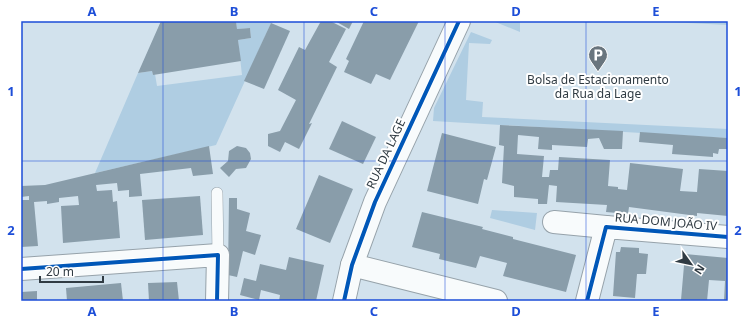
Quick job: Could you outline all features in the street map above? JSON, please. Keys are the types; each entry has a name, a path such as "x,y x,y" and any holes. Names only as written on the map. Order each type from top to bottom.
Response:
{"street":[{"name":"RUA DA LAGE","path":"344,301 352,265 375,202 459,21"},
{"name":"RUA DOM JOÃO IV","path":"554,222 606,228 728,237"},
{"name":"RUA DOM JOÃO IV","path":"586,301 606,228"},
{"path":"21,269 218,255 218,301"},
{"path":"352,265 496,301"}],"lane":[{"path":"217,193 218,255"}],"shaded area":[{"path":"236,21 272,21 216,145 95,173 138,73 152,71 153,75 155,74 157,86 242,75 238,40 251,38 250,28 237,29"},
{"path":"493,21 520,21 520,32"},
{"path":"649,21 728,21 728,25"},
{"path":"471,32 492,40 490,44 469,43 466,100 483,102 482,117 728,129 728,138 433,121 434,108"},
{"path":"492,210 537,213 535,230 490,218"}],"building":[{"path":"161,21 236,21 237,29 250,28 251,38 238,40 241,61 153,75 152,71 138,73"},
{"path":"321,21 330,21 346,29 329,62 337,67 309,124 312,123 299,149 285,142 280,152 268,146 268,134 280,131 296,100 278,90 299,47 305,50"},
{"path":"335,21 353,21 349,29"},
{"path":"364,21 419,21 390,80 376,74 371,84 344,72 349,61 346,59"},
{"path":"271,23 290,31 264,89 244,81"},
{"path":"342,121 376,137 363,164 329,149"},
{"path":"500,125 623,131 622,149 604,149 599,138 588,139 587,147 552,145 552,150 538,149 539,137 518,135 517,154 544,156 542,177 549,177 550,170 558,170 559,157 610,160 608,186 627,190 630,163 683,169 680,191 697,192 699,169 728,171 728,216 697,213 697,216 629,207 628,214 606,212 607,205 556,202 557,186 549,185 547,204 538,204 538,199 514,197 514,186 502,183 504,146 499,145"},
{"path":"640,132 728,138 728,149 719,149 718,154 713,153 713,157 672,154 673,145 639,142"},
{"path":"442,133 496,147 487,180 484,179 478,204 427,191"},
{"path":"209,146 213,174 193,176 191,168 140,174 142,196 129,197 129,190 118,191 117,183 96,185 97,191 112,190 113,202 117,201 120,238 63,243 61,206 79,205 78,196 59,198 59,202 47,204 47,201 34,202 38,246 21,247 21,200 29,200 29,196 21,197 21,186 45,185"},
{"path":"237,146 246,148 250,153 251,159 246,168 236,169 229,177 220,168 228,161 229,151"},
{"path":"319,175 353,189 330,243 296,229"},
{"path":"200,196 203,235 145,240 142,200"},
{"path":"229,198 237,198 237,209 250,213 246,231 261,235 255,255 243,251 237,277 228,275"},
{"path":"422,212 483,227 482,229 513,237 513,239 576,255 566,292 503,276 507,263 480,256 476,268 439,259 440,254 412,247"},
{"path":"621,247 639,248 639,253 648,254 646,274 637,274 635,298 613,296 616,252 620,252"},
{"path":"685,254 728,258 728,301 724,301 725,281 709,280 707,301 681,300"},
{"path":"289,257 324,265 316,301 279,301 280,295 261,290 259,300 240,295 244,278 256,281 260,264 286,270"},
{"path":"177,282 179,301 149,301 148,283"},
{"path":"121,283 123,301 67,301 66,288"},
{"path":"37,291 37,301 21,301 21,292"}],"cycle path":[{"path":"344,301 352,265 375,202 459,21"},
{"path":"587,301 606,227 728,237"},
{"path":"21,269 218,255 217,301"}],"place":[{"name":"Bolsa de Estacionamento da Rua da Lage","path":"598,72"}]}
